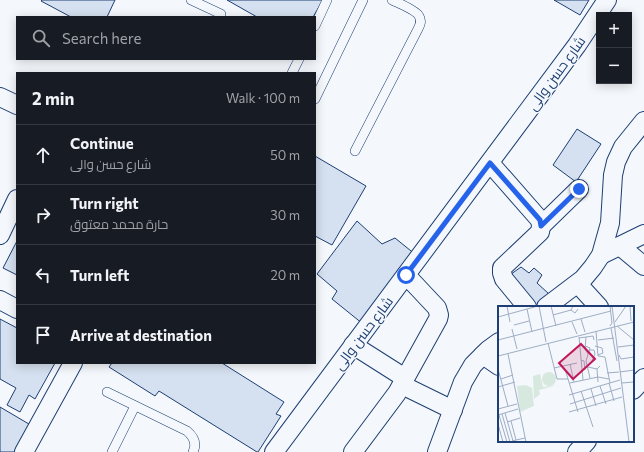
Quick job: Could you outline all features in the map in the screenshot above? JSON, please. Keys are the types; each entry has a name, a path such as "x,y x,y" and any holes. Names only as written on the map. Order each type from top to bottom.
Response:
{"street":[{"name":"شارع حسن والى","path":"274,452 577,45 607,0"},
{"path":"0,97 16,105"},
{"path":"547,306 578,284 601,255 610,223 613,175 616,162 623,147 644,120"},
{"path":"490,163 540,220 540,232 502,268 504,279 526,306"},
{"path":"541,226 579,189"},
{"path":"0,235 16,201"},
{"path":"601,255 644,234"},
{"path":"620,246 644,266"},
{"path":"353,452 397,394 438,319 439,315 437,308 406,275"},
{"path":"578,284 598,306"},
{"path":"0,300 16,308"},
{"path":"437,452 463,382 473,366 483,355 498,343"},
{"path":"353,346 404,381 453,410"},
{"path":"483,355 498,365"},
{"path":"24,452 72,364"},
{"path":"634,389 644,378"},
{"path":"577,452 586,442"}],"lane":[{"path":"191,0 221,14"},
{"path":"316,24 327,0"},
{"path":"316,97 363,0"},
{"path":"355,151 421,22 419,16 414,12 392,0"},
{"path":"292,72 298,60"},
{"path":"107,392 187,431 195,442 193,452"},
{"path":"114,452 135,406"}],"building":[{"path":"115,0 107,16 69,16 41,1"},
{"path":"227,0 323,0 314,16 255,16"},
{"path":"554,0 589,0 580,15"},
{"path":"577,129 601,144 576,182 553,165"},
{"path":"316,157 366,186 332,245 316,237"},
{"path":"357,221 382,244 395,238 416,255 363,324 332,299 337,291 317,274"},
{"path":"16,243 16,274 3,268"},
{"path":"521,267 529,273 534,268 542,275 537,283 549,294 538,306 534,306 507,277"},
{"path":"0,319 16,327 16,364 54,364 35,399 29,395 20,412 7,405 16,388 0,379"},
{"path":"111,364 224,364 284,402 276,414 281,416 257,452 159,391 155,396 109,367"},
{"path":"0,407 34,427 19,452 0,452"}],"route":[{"path":"406,275 490,163 540,220 541,226 579,189"}]}
